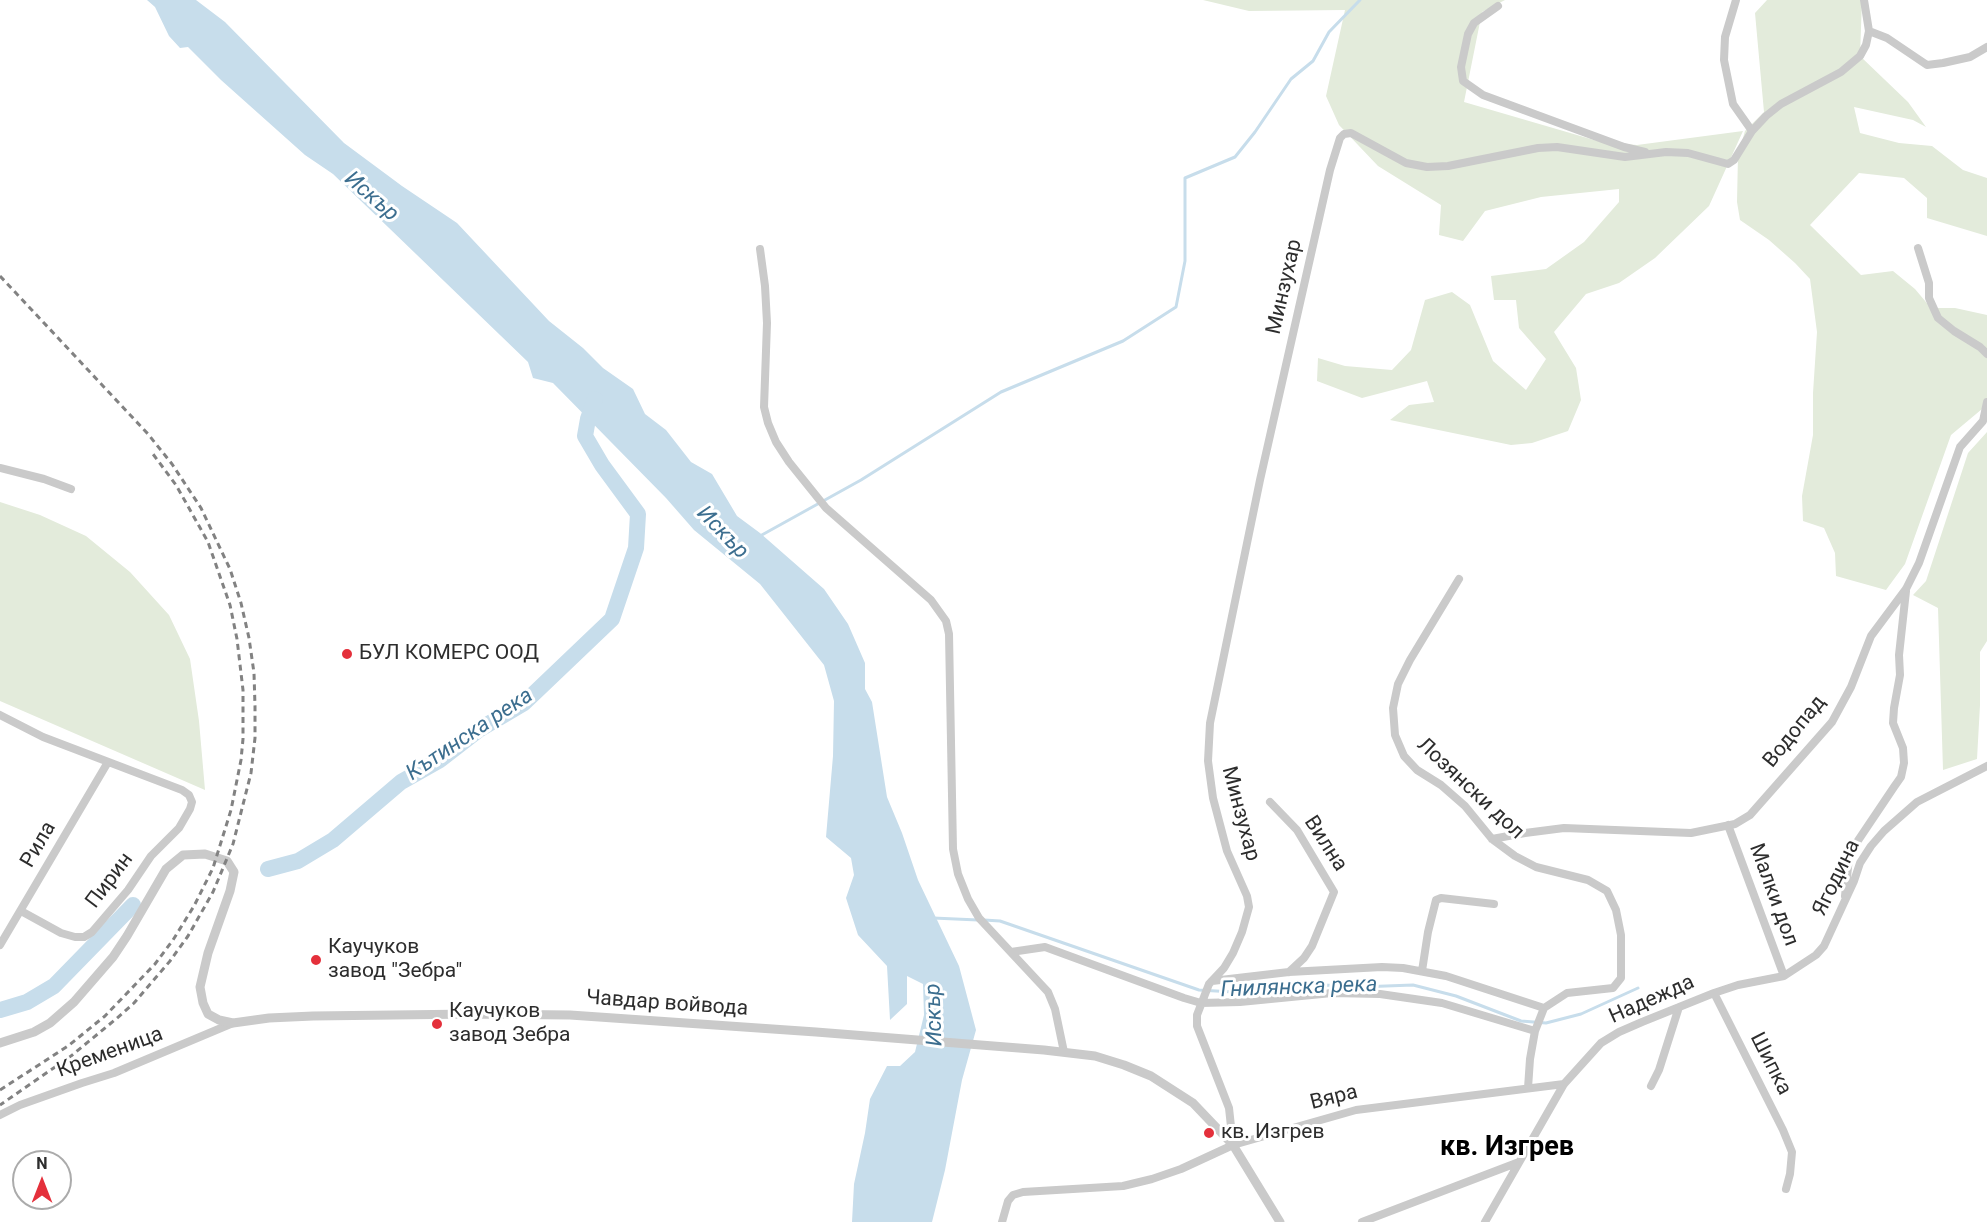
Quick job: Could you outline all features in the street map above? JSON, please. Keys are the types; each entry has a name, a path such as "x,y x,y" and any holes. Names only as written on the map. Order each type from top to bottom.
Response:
{"street":[{"path":"1736,0 1725,37 1724,60 1733,104 1752,131 1781,104 1841,72 1860,56 1866,45 1869,31 1864,0"},
{"path":"1498,6 1474,23 1468,34 1461,67 1463,81 1483,95 1624,147 1652,153"},
{"path":"1869,31 1887,38 1927,65 1970,57 1987,47"},
{"name":"Минзухар","path":"1233,1144 1229,1108 1197,1026 1197,1015 1202,1000 1233,952 1249,907 1247,896 1227,851 1213,798 1208,761 1210,723 1262,469 1330,170 1340,138 1344,134 1351,133 1406,163 1427,167 1464,164 1538,148 1557,147 1625,157 1652,153 1688,153 1728,164 1734,160 1752,131"},
{"path":"1918,248 1929,283 1929,298 1938,318 1954,332 1980,347 1987,354"},
{"path":"760,249 767,323 764,407 776,442 826,508 931,600 946,621 949,641 953,849 958,874 968,899 979,918 1048,992 1055,1009 1064,1052 1095,1056 1124,1065 1151,1076 1193,1103 1233,1144 1280,1222"},
{"name":"Водопад","path":"1492,839 1564,828 1691,833 1728,825 1750,815 1832,722 1851,687 1871,636 1906,589 1919,563 1960,447 1985,421 1987,402"},
{"path":"0,468 44,479 71,489"},
{"name":"Лозянски дол","path":"1459,579 1398,684 1393,708 1395,735 1404,756 1410,763 1465,806 1492,839 1515,856 1536,867 1588,880 1607,891 1616,910 1621,935 1621,978 1613,988 1567,993 1542,1011"},
{"path":"1844,904 1849,858 1858,840 1901,777 1904,763 1903,748 1893,723 1900,675 1899,655 1906,589"},
{"path":"0,715 43,737 108,762"},
{"name":"Пирин","path":"21,911 61,933 84,937 92,932 128,890 151,856 171,837 185,818 192,802 189,795 182,790 108,762"},
{"name":"Рила","path":"0,945 108,762"},
{"name":"Ягодина","path":"1816,956 1824,946 1844,904 1860,863 1884,831 1917,802 1987,766"},
{"name":"Вилна","path":"1270,802 1297,830 1334,892 1312,946 1304,958 1289,972"},
{"name":"Малки дол","path":"1728,825 1784,976"},
{"path":"0,1043 34,1032 50,1023 74,1002 123,943 166,869 183,855 194,854 217,856 227,861 234,872 230,891 207,952 200,987 208,1014 219,1020 233,1023"},
{"path":"1422,971 1436,900 1441,898 1494,904"},
{"path":"1011,952 1045,947 1184,998 1240,1002 1332,993 1380,994 1442,1003 1536,1029"},
{"name":"Надежда","path":"1485,1222 1564,1084 1601,1043 1626,1029 1714,993 1738,985 1784,976 1816,956"},
{"path":"1211,983 1289,972 1382,967 1422,971 1467,982 1542,1011 1530,1059 1528,1088"},
{"name":"Шипка","path":"1714,993 1784,1130 1792,1152 1786,1190"},
{"path":"1651,1086 1659,1070 1679,1007"},
{"name":"Чавдар войвода","path":"233,1023 269,1018 313,1016 493,1014 644,1019 1064,1052"},
{"name":"Кременица","path":"0,1115 20,1105 114,1073 233,1023"},
{"name":"Вяра","path":"1002,1222 1008,1201 1013,1195 1023,1192 1123,1185 1152,1179 1181,1169 1233,1144 1356,1110 1564,1084"},
{"path":"1362,1222 1519,1162"}],"green space":[{"path":"1203,0 1505,0 1482,12 1464,102 1601,142 1637,145 1743,131 1709,206 1655,258 1619,283 1586,294 1554,332 1576,368 1581,400 1568,431 1532,443 1511,445 1390,420 1409,405 1434,402 1427,381 1362,398 1317,381 1318,358 1345,366 1392,370 1411,350 1425,300 1452,292 1470,305 1493,361 1526,390 1546,359 1519,328 1516,300 1494,300 1491,276 1546,269 1584,242 1619,202 1619,189 1541,197 1485,211 1463,241 1439,235 1441,205 1378,166 1339,125 1326,96 1345,10 1249,11"},
{"path":"1767,0 1862,0 1860,56 1908,102 1926,127 1913,120 1854,107 1860,133 1899,143 1932,146 1963,170 1987,178 1987,236 1927,218 1927,198 1904,178 1859,173 1810,225 1861,275 1893,271 1915,289 1931,308 1955,308 1987,315 1987,413 1982,409 1951,435 1905,564 1886,590 1836,576 1835,553 1824,528 1803,521 1802,496 1813,435 1817,332 1810,279 1769,240 1740,220 1737,202 1738,155 1745,131 1764,112 1755,13"},
{"path":"1987,432 1987,641 1980,652 1977,759 1943,770 1938,608 1913,595 1926,581 1968,453"},
{"path":"0,502 40,515 86,536 130,572 169,615 190,659 199,721 205,790 0,701"}],"water":[{"name":"Искър","path":"147,0 196,0 225,22 344,143 457,223 549,321 583,348 603,368 633,389 645,414 666,430 691,462 712,474 737,516 824,589 848,624 865,663 865,689 872,702 887,797 918,880 959,966 976,1030 962,1080 945,1170 932,1222 852,1222 854,1184 870,1099 887,1066 900,1066 915,1052 924,1015 923,984 907,976 907,1004 890,1020 887,966 858,935 846,898 854,875 851,858 826,837 833,756 834,701 824,665 760,584 694,530 666,498 553,383 533,378 528,362 333,174 305,155 221,80 188,47 180,48 169,36 155,7"}],"waterway":[{"path":"760,536 861,480 1001,392 1123,341 1176,307 1185,261 1185,178 1235,157 1291,79 1313,61 1329,32 1360,0"},
{"name":"Кътинска река","path":"268,869 298,861 333,840 401,782 440,760 480,729 524,703 612,619 636,548 638,514 602,465 585,436 595,399"},
{"name":"Кътинска река","path":"0,1010 27,1002 54,986 133,905"},
{"name":"Гнилянска река","path":"933,918 978,920"},
{"name":"Гнилянска река","path":"984,920 1000,921 1199,990 1250,993 1270,989 1283,992 1324,985 1359,987 1413,985 1456,996 1521,1021 1546,1023 1581,1014 1638,988"}],"railway":[{"path":"0,276 148,434 172,464 201,508 230,569 241,603 254,673 255,706 255,738 251,773 233,844 213,892 188,936 134,1003 71,1056 0,1105"},
{"path":"0,1090 68,1046 105,1016 155,964 194,906 213,868 231,810 241,760 243,690 230,605 208,542 176,485 153,454"}],"place":[{"name":"БУЛ КОМЕРС ООД","path":"347,654"},
{"name":"Каучуков завод \"Зебра\"","path":"316,960"},
{"name":"Каучуков завод Зебра","path":"437,1024"},
{"name":"кв. Изгрев","path":"1209,1133"}],"district":[{"name":"кв. Изгрев","path":"1507,1148"}]}
